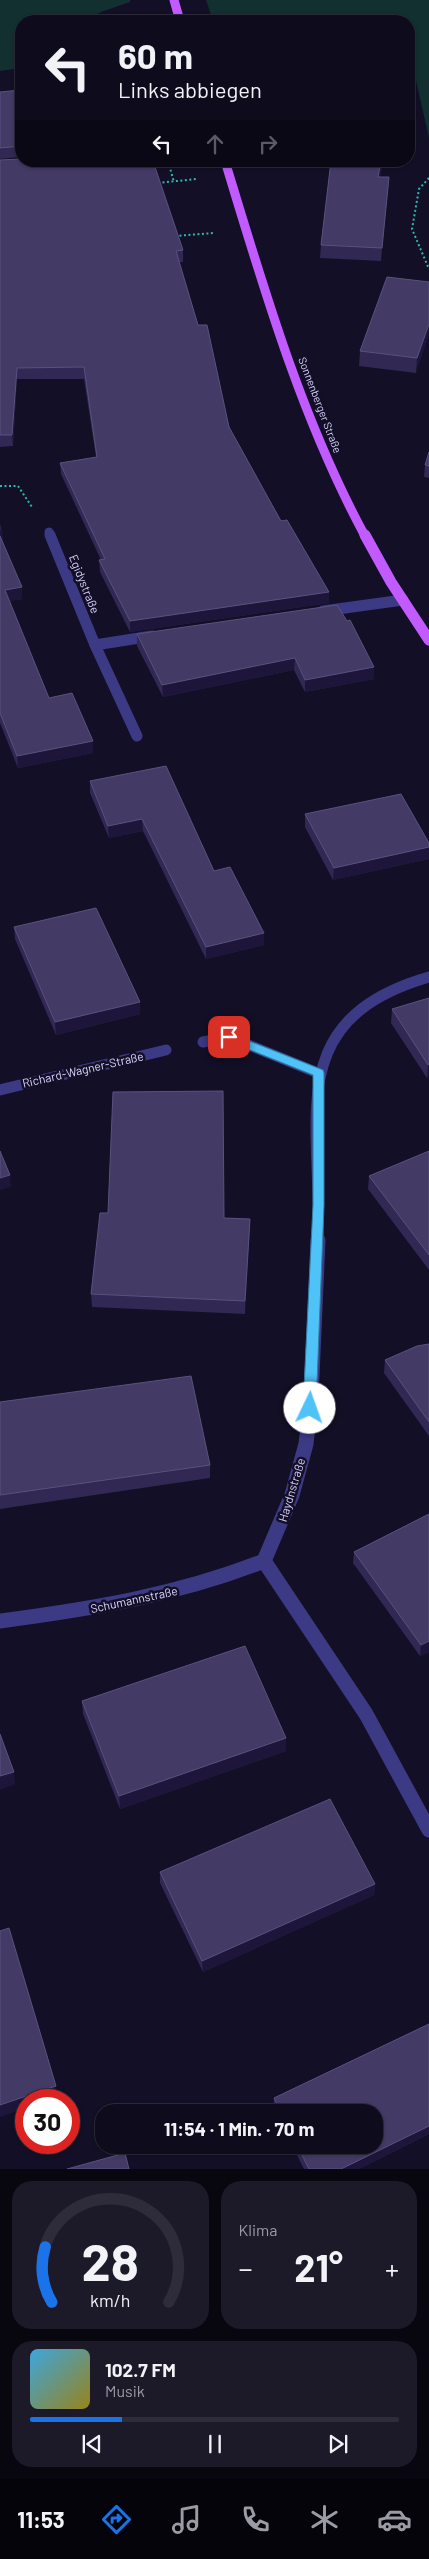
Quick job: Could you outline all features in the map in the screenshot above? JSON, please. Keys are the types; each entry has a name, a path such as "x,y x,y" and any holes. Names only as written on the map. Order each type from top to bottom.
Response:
{"main road":[{"path":"174,0 178,15"},
{"name":"Sonnenberger Straße","path":"227,167 300,395 323,450 360,525 403,600 429,640"}],"street":[{"name":"Egidystraße","path":"49,532 95,645 137,736"},
{"path":"316,612 403,600"},
{"path":"95,645 162,635"},
{"name":"Haydnstraße","path":"264,1561 294,1494 309,1427 318,1205 318,1073 326,1051 338,1028 356,1011 385,994 429,977"},
{"path":"203,1042 229,1037 318,1073"},
{"name":"Richard-Wagner-Straße","path":"0,1090 166,1050"},
{"path":"264,1561 366,1714 429,1830"},
{"name":"Schumannstraße","path":"0,1621 155,1598 226,1577 264,1561"}],"path":[{"path":"170,167 174,182"},
{"path":"429,178 418,190 412,229 429,269"},
{"path":"157,183 196,180"},
{"path":"175,236 214,233"},
{"path":"0,486 18,486 49,532"}],"green space":[{"path":"0,0 130,0 130,2 96,15 15,15 15,69 0,71"},
{"path":"206,0 429,0 429,138 415,76 415,15 211,15"}],"building":[{"path":"15,91 15,147 0,148 0,92"},
{"path":"15,159 15,167 155,167 183,250 176,251 198,325 207,325 229,427 281,521 287,520 329,592 130,621 99,560 105,559 60,463 97,457 84,367 17,368 12,435 0,435 0,160"},
{"path":"330,167 380,167 378,177 389,177 382,248 321,245"},
{"path":"387,277 429,282 429,324 417,358 360,351"},
{"path":"429,452 429,466 425,465"},
{"path":"0,536 22,587 5,590 49,698 72,693 93,741 17,756 0,713"},
{"path":"337,605 347,621 350,620 374,667 305,680 295,658 162,685 137,634"},
{"path":"166,766 214,871 230,867 264,933 206,947 142,819 108,826 90,781"},
{"path":"401,794 429,843 429,847 334,868 305,814"},
{"path":"96,908 140,1002 55,1022 14,927"},
{"path":"429,998 429,1064 428,1065 392,1009"},
{"path":"223,1091 224,1218 250,1219 245,1301 91,1294 100,1213 108,1213 113,1092"},
{"path":"0,1151 10,1175 0,1178"},
{"path":"429,1151 429,1255 369,1176"},
{"path":"429,1344 429,1422 385,1360 417,1346"},
{"path":"191,1376 210,1465 0,1495 0,1402"},
{"path":"429,1514 429,1641 421,1645 354,1552"},
{"path":"245,1646 286,1738 119,1796 82,1701"},
{"path":"0,1734 14,1772 0,1776"},
{"path":"330,1799 375,1884 202,1961 160,1872"},
{"path":"9,1928 56,2086 47,2089 15,2089 15,2100 0,2105 0,1931"},
{"path":"429,2024 429,2126 383,2148 383,2104 277,2104 274,2098"},
{"path":"125,2154 129,2169 67,2169"},
{"path":"302,2154 372,2154 341,2169 309,2169"}],"route":[{"path":"229,1037 318,1073 318,1205 310,1408"}]}
